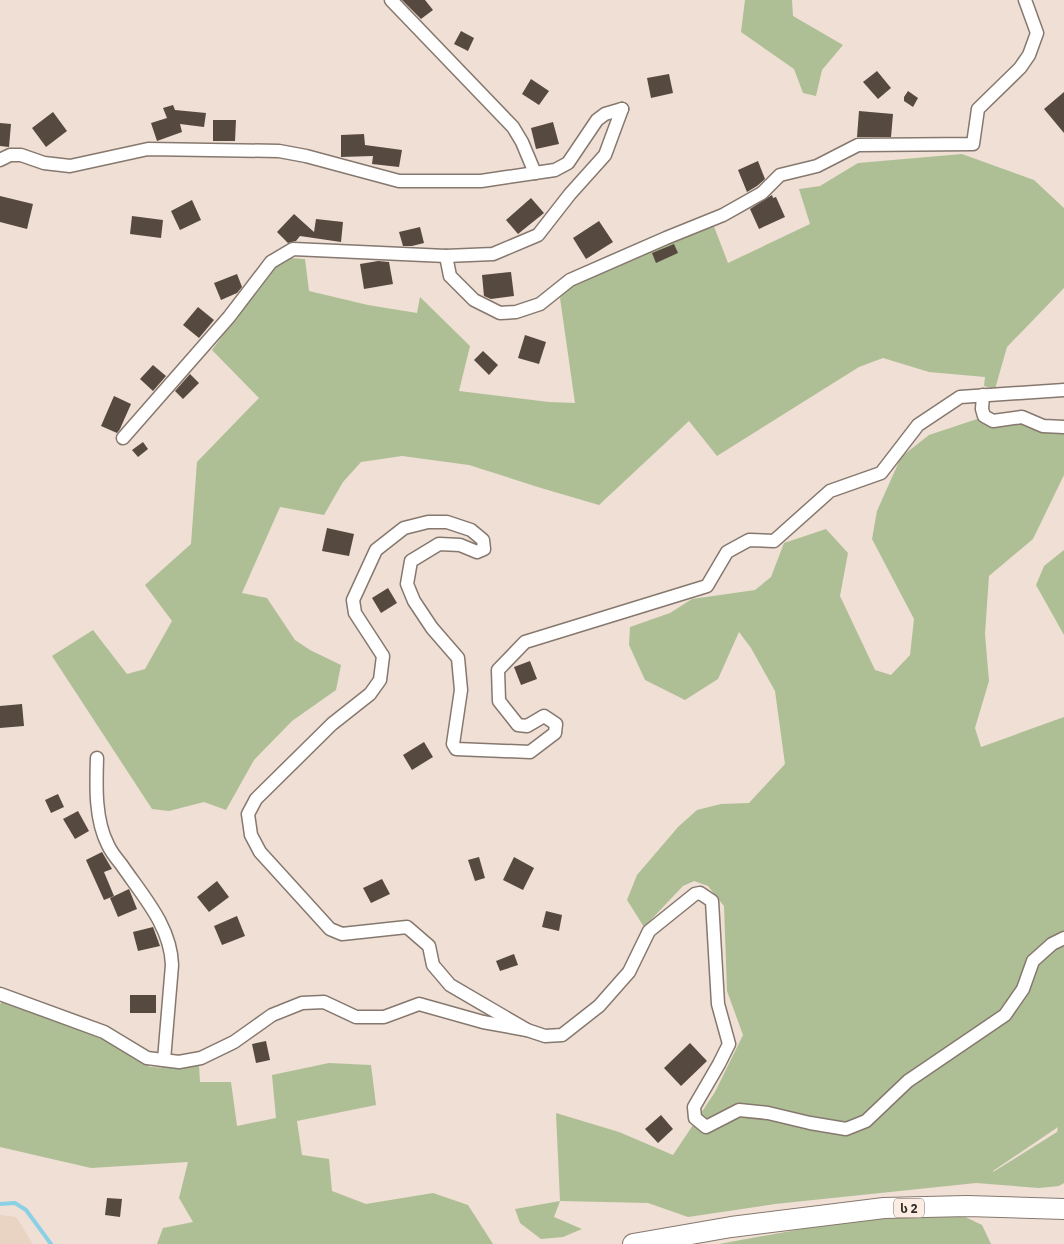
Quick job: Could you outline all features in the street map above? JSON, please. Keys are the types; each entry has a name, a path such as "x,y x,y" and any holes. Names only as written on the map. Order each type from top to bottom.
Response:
{"highway":[{"name":"ს 2","path":"633,1244 731,1227 884,1208 967,1206 1064,1209"}],"street":[{"path":"392,0 513,127 522,142 535,173"},
{"path":"446,256 450,276 474,300 500,313 516,312 540,304 570,280 723,215 762,193 780,175 817,166 858,145 974,144 978,109 1020,68 1029,55 1037,33 1025,0"},
{"path":"0,160 10,155 20,155 44,163 70,166 148,150 204,149 288,152 399,181 481,181 554,170 568,163 597,120 605,114 622,109 605,155 570,194 538,235 493,254 446,256 293,250 271,262 228,317 123,438"},
{"path":"527,1030 450,985 433,965 429,946 407,927 342,934 330,929 260,852 251,835 248,814 256,799 332,724 370,694 380,680 383,656 355,613 353,600 376,550 404,528 428,522 447,522 471,530 483,540 484,549 477,552 460,545 439,544 411,561 407,584 414,601 427,622 458,658 461,690 453,744 456,749 530,752 555,733 556,724 544,716 528,726 518,725 499,702 498,670 525,642 707,586 727,552 749,540 774,541 830,490 881,474 918,425 960,397 1064,390"},
{"path":"983,395 982,409 984,416 992,421 1022,417 1043,426 1064,427"},
{"path":"97,758 96,786 100,822 108,845 164,927 172,951 164,1060"},
{"path":"0,994 104,1032 147,1058 179,1062 201,1058 234,1042 272,1016 302,1003 324,1002 356,1017 384,1017 419,1004 483,1022 527,1030 545,1036 562,1035 599,1006 629,972 649,931 695,894 700,893 712,901 718,1004 730,1044 694,1107 695,1118 706,1127 739,1110 768,1113 846,1129 866,1121 908,1081 1005,1015 1023,989 1033,961 1052,944 1064,938"}],"shaded area":[{"path":"0,1215 16,1217 33,1244 0,1244"}],"green space":[{"path":"745,0 792,0 793,16 843,45 822,70 816,96 803,93 794,69 741,32"},
{"path":"962,154 1034,180 1064,208 1064,288 1007,347 995,389 984,386 985,377 929,372 883,358 859,367 717,456 689,421 599,505 469,465 402,456 361,462 343,482 324,515 280,507 242,593 267,598 295,640 310,650 341,665 336,690 292,721 254,760 226,810 204,802 169,811 152,809 52,656 93,630 127,674 145,669 172,621 145,585 191,544 197,462 259,398 212,350 272,268 290,258 305,259 309,291 368,305 417,313 420,297 470,346 459,391 549,402 575,403 560,298 572,284 713,224 728,263 810,224 799,189 820,186 858,163"},
{"path":"980,418 1020,420 1064,431 1064,475 1033,539 989,576 985,634 989,681 975,728 981,747 1064,717 1064,1183 1059,1186 1039,1188 976,1183 775,1204 688,1217 648,1203 560,1201 556,1113 619,1132 673,1155 715,1092 743,1035 727,991 724,906 708,886 694,881 683,886 644,927 627,900 637,875 678,827 697,810 721,804 749,803 785,764 775,691 751,648 739,632 718,679 685,700 645,680 629,645 630,627 670,613 692,599 755,590 771,577 784,543 826,529 848,553 840,596 875,670 891,675 910,655 914,619 872,539 877,511 901,457 929,435","holes":["1058,1127 1057,1132 993,1172"]},
{"path":"1064,550 1064,635 1036,585 1044,566"},
{"path":"2,1002 105,1040 150,1067 173,1068 199,1065 200,1082 231,1082 237,1126 276,1118 272,1075 329,1063 371,1065 376,1105 297,1121 302,1155 329,1159 332,1191 366,1204 433,1193 468,1205 493,1244 157,1244 163,1228 193,1222 179,1198 188,1162 91,1168 0,1147 0,1004"},
{"path":"560,1201 554,1217 582,1229 563,1237 541,1239 520,1223 515,1209"},
{"path":"961,1215 982,1225 991,1244 719,1244 857,1219"}],"building":[{"path":"402,0 425,0 433,10 421,19"},
{"path":"461,31 474,38 468,51 454,44"},
{"path":"877,71 891,88 878,99 863,82"},
{"path":"669,74 673,93 651,98 647,78"},
{"path":"531,79 549,91 539,105 522,94"},
{"path":"908,91 918,98 913,107 904,101"},
{"path":"1064,92 1064,133 1044,109"},
{"path":"173,105 175,110 206,113 204,127 180,124 182,132 157,141 151,123 167,118 163,108"},
{"path":"859,111 893,114 891,137 857,137"},
{"path":"53,112 67,131 46,147 32,128"},
{"path":"213,120 236,120 235,141 213,141"},
{"path":"553,122 559,144 536,149 531,128"},
{"path":"0,123 11,124 9,147 0,146"},
{"path":"364,134 365,145 402,150 399,167 372,164 373,156 341,157 341,135"},
{"path":"758,161 765,179 747,192 738,170"},
{"path":"772,195 773,198 776,197 785,217 759,229 750,209"},
{"path":"0,196 33,204 27,229 0,222"},
{"path":"531,198 544,213 518,234 506,220"},
{"path":"192,200 201,220 180,230 171,211"},
{"path":"294,214 314,232 316,219 343,222 341,242 300,236 296,241 288,243 277,232"},
{"path":"132,216 163,220 161,238 130,234"},
{"path":"599,221 613,242 586,259 573,238"},
{"path":"420,227 424,243 403,246 399,232"},
{"path":"674,244 678,253 656,263 652,253"},
{"path":"378,261 389,262 393,284 364,289 360,264"},
{"path":"511,272 514,296 491,299 484,296 482,275"},
{"path":"237,274 242,287 237,293 221,300 214,283"},
{"path":"198,307 214,320 199,338 183,325"},
{"path":"525,335 546,342 539,364 518,358"},
{"path":"483,351 498,365 489,375 474,360"},
{"path":"153,365 166,376 153,391 140,379"},
{"path":"190,374 199,383 183,399 175,391"},
{"path":"114,396 131,404 117,433 101,426"},
{"path":"143,442 148,449 138,457 132,450"},
{"path":"327,528 354,534 349,556 322,551"},
{"path":"388,588 397,603 381,613 372,598"},
{"path":"530,661 537,679 521,685 514,667"},
{"path":"22,704 24,726 0,728 0,706"},
{"path":"424,742 433,757 412,770 403,755"},
{"path":"58,794 64,807 51,813 45,800"},
{"path":"78,811 89,831 75,839 63,819"},
{"path":"102,852 112,869 104,872 114,896 104,900 86,860"},
{"path":"479,857 485,878 475,881 468,860"},
{"path":"514,857 534,868 523,890 503,880"},
{"path":"382,879 390,894 371,903 363,888"},
{"path":"217,881 229,897 209,912 197,897"},
{"path":"129,889 137,909 118,917 110,898"},
{"path":"546,911 562,915 559,931 542,927"},
{"path":"237,916 245,936 222,945 214,926"},
{"path":"153,927 160,946 138,951 133,932"},
{"path":"514,954 518,965 500,971 496,961"},
{"path":"130,995 156,995 156,1013 130,1013"},
{"path":"266,1041 270,1060 256,1063 252,1044"},
{"path":"690,1043 707,1061 681,1086 664,1068"},
{"path":"661,1115 673,1129 658,1143 645,1129"},
{"path":"107,1198 122,1199 120,1217 105,1215"}],"waterway":[{"path":"0,1204 15,1203 26,1210 51,1244"}]}
